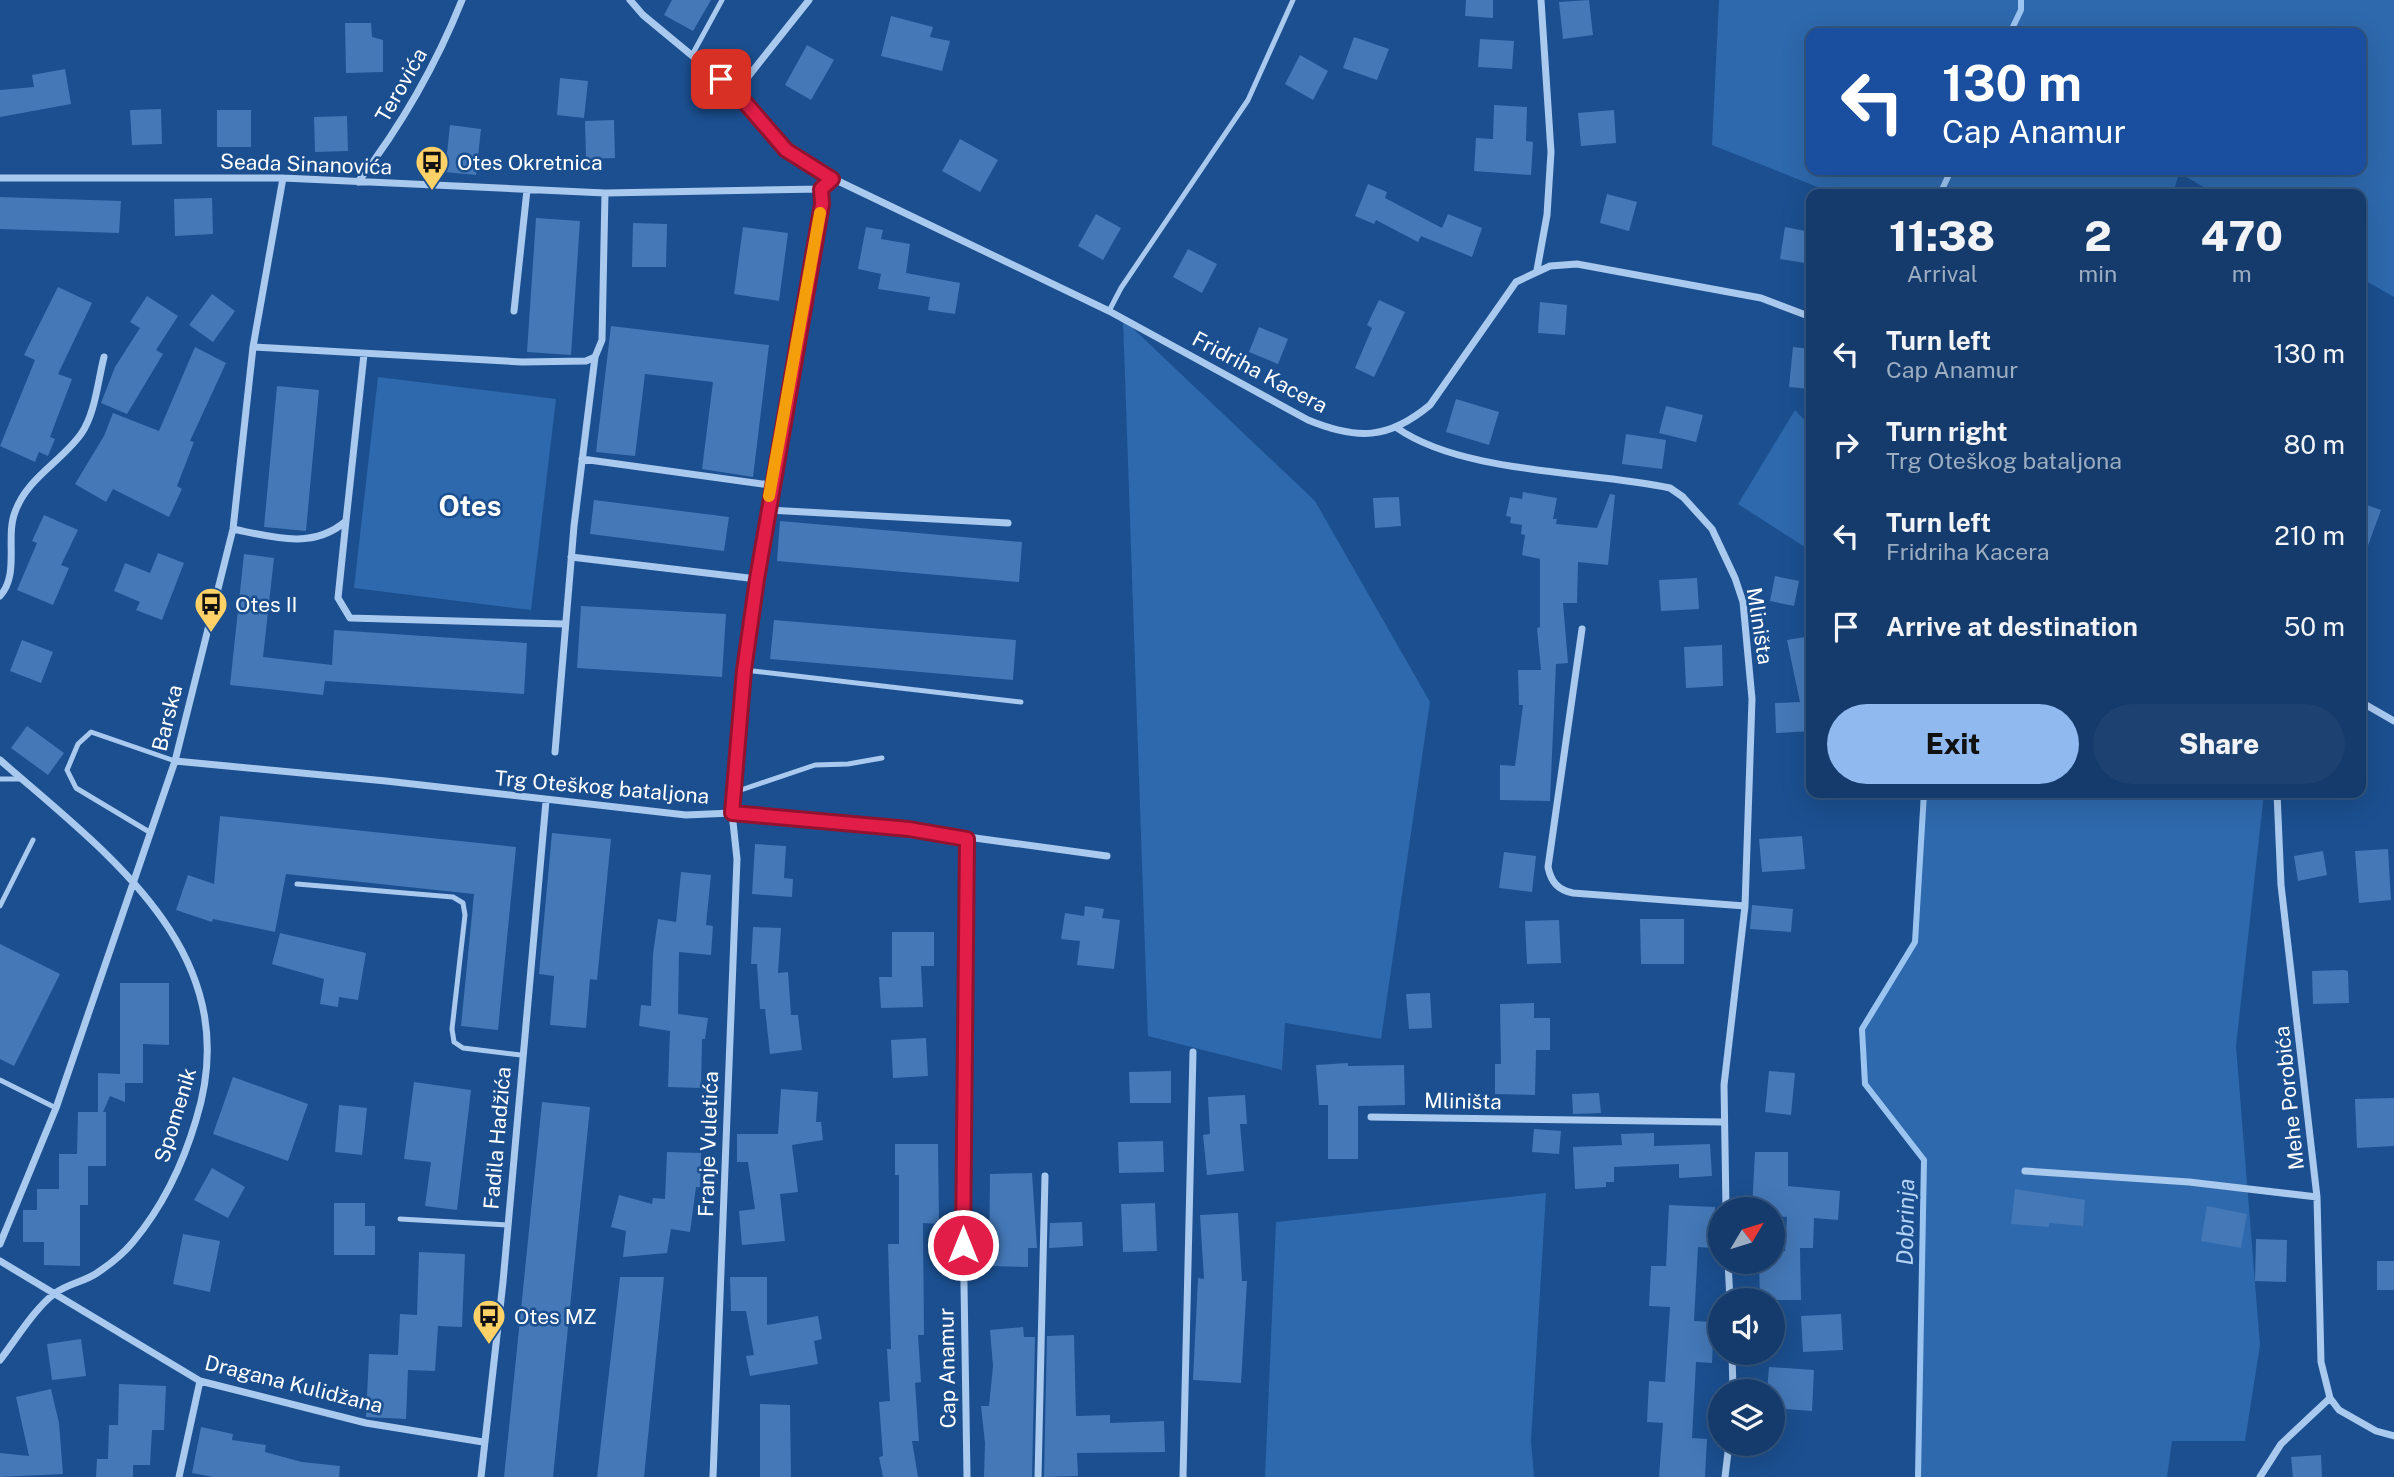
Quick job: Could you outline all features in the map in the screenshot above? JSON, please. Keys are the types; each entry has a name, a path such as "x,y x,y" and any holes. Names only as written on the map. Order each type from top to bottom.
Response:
{"street":[{"name":"Terovića","path":"358,182 386,145 443,48 462,0"},
{"name":"Fridriha Kacera","path":"630,0 736,92 786,150 832,179 1109,311 1320,425 1359,435 1397,428 1430,405 1516,282 1537,270 1561,264 1577,264 1761,298 1806,315"},
{"path":"736,92 809,0"},
{"path":"1537,270 1547,215 1551,152 1541,0"},
{"name":"Seada Sinanovića","path":"0,178 283,178 606,193 821,189"},
{"name":"Barska","path":"0,1244 55,1108 135,884 174,761 233,529 253,347 283,178"},
{"path":"821,189 832,179"},
{"name":"Trg Oteškog bataljona","path":"174,761 386,781 686,815 732,813 744,670 771,485 822,204 821,189"},
{"path":"514,311 527,190"},
{"name":"Trg Oteškog bataljona","path":"555,752 582,459 595,357 602,340 606,193"},
{"path":"253,347 522,362 576,363 595,357"},
{"path":"364,354 338,598 350,618 565,624"},
{"path":"0,596 11,570 10,533 14,513 33,482 83,431 104,356"},
{"name":"Mliništa","path":"1397,428 1423,443 1499,464 1670,488 1683,496 1713,529 1743,602 1752,699 1745,906 1724,1085 1726,1197"},
{"path":"582,459 771,485"},
{"path":"768,510 1009,523"},
{"path":"233,529 283,539 318,539 346,522"},
{"path":"571,557 757,579"},
{"path":"1582,629 1548,867 1550,876 1556,886 1573,893 1745,906"},
{"path":"2366,705 2394,721"},
{"name":"Spomenik","path":"0,760 108,856 135,884 179,940 205,1007 209,1045 208,1077 183,1162 149,1220 131,1244 97,1273 54,1294 0,1360"},
{"name":"Mehe Porobića","path":"2277,798 2281,885 2317,1197 2320,1362 2330,1398"},
{"name":"Fadila Hadžića","path":"481,1477 508,1225 546,801"},
{"path":"732,813 909,829 1107,856"},
{"name":"Franje Vuletića","path":"713,1477 737,859 732,813"},
{"name":"Cap Anamur","path":"967,839 963,1151 967,1477"},
{"path":"1183,1477 1193,1052"},
{"name":"Mliništa","path":"1371,1117 1723,1122"},
{"path":"2025,1171 2189,1182 2317,1197"},
{"path":"1038,1477 1045,1176"},
{"name":"Dragana Kulidžana","path":"0,1261 200,1381 366,1423 483,1442"},
{"path":"179,1477 200,1381"},
{"path":"2260,1477 2281,1444 2330,1398 2349,1418 2394,1436"},
{"path":"1725,1477 1728,1456"}],"lane":[{"path":"692,55 722,0"},
{"path":"1109,311 1121,288 1248,100 1293,0"},
{"path":"744,670 1021,702"},
{"path":"151,833 76,788 67,770 78,744 91,732 174,761"},
{"path":"735,792 815,765 848,764 882,758"},
{"path":"0,779 22,779"},
{"path":"0,906 33,841"},
{"path":"298,884 453,897 463,903 466,915 452,1029 454,1042 463,1048 522,1055"},
{"path":"0,1080 55,1108"},
{"path":"400,1219 508,1225"}],"shaded area":[{"path":"1719,0 2394,0 2394,297 2366,281 2366,189 2207,189 2183,175 2366,175 2366,28 1806,28 1806,175 2178,175 2174,189 1822,189 1712,145"},
{"path":"1123,319 1315,501 1430,702 1381,1039 1285,1023 1282,1070 1148,1036"},
{"path":"378,377 556,399 531,610 354,588"},
{"path":"1795,410 1806,422 1806,548 1738,504"},
{"path":"1924,798 2263,798 2236,1046 2260,1345 2245,1441 2172,1441 2167,1477 1918,1477 1924,1160 1865,1084 1863,1029 1915,942"},
{"path":"1546,1193 1531,1441 1534,1477 1265,1477 1276,1222"}],"building":[{"path":"672,0 711,0 693,31 664,15"},
{"path":"1466,0 1493,0 1493,18 1465,16"},
{"path":"1589,0 1593,35 1563,39 1559,2"},
{"path":"891,16 933,27 930,37 950,41 942,71 881,56"},
{"path":"345,23 371,23 372,37 383,40 383,72 346,73"},
{"path":"1354,37 1389,49 1377,80 1343,68"},
{"path":"1480,39 1514,41 1512,69 1478,67"},
{"path":"807,45 834,60 811,100 785,85"},
{"path":"1300,55 1328,71 1313,100 1285,84"},
{"path":"65,69 71,104 0,117 0,90 34,87 32,75"},
{"path":"560,78 588,81 584,118 557,115"},
{"path":"1494,105 1527,107 1526,141 1533,142 1531,175 1474,171 1476,138 1493,139"},
{"path":"161,109 162,144 132,145 130,110"},
{"path":"217,110 251,110 251,147 217,147"},
{"path":"1614,110 1616,143 1581,146 1578,113"},
{"path":"347,116 348,151 315,152 314,117"},
{"path":"614,120 615,158 586,159 585,121"},
{"path":"450,125 481,129 476,175 445,172"},
{"path":"960,139 998,160 980,192 942,171"},
{"path":"1368,184 1387,192 1385,198 1442,228 1448,214 1482,228 1472,257 1421,236 1418,242 1376,220 1374,224 1355,216"},
{"path":"1607,194 1637,202 1629,231 1600,223"},
{"path":"0,197 121,201 119,233 0,229"},
{"path":"212,198 213,234 175,236 174,199"},
{"path":"1096,214 1121,228 1103,260 1078,246"},
{"path":"536,218 580,221 571,355 527,352"},
{"path":"633,223 667,224 666,267 632,267"},
{"path":"743,227 788,233 779,301 734,294"},
{"path":"866,227 883,230 881,239 910,244 906,273 960,283 955,314 928,310 930,297 878,289 881,274 858,269"},
{"path":"1785,227 1806,231 1806,263 1780,259"},
{"path":"1188,249 1217,264 1202,293 1173,277"},
{"path":"58,287 92,303 58,374 72,379 50,437 55,439 48,456 39,452 35,462 0,446 35,360 24,355"},
{"path":"212,294 235,311 213,342 189,325"},
{"path":"147,296 178,316 156,350 163,354 127,414 101,403 115,367 140,328 130,322"},
{"path":"1379,300 1405,312 1374,377 1355,368 1372,328 1367,325"},
{"path":"1540,302 1567,305 1565,335 1538,333"},
{"path":"611,326 769,345 753,477 702,469 713,382 645,374 635,456 596,452"},
{"path":"1259,327 1288,339 1278,364 1249,352"},
{"path":"195,347 226,363 190,441 194,442 177,486 182,489 169,517 113,489 106,502 75,484 104,436 113,413 159,431"},
{"path":"1793,347 1806,348 1806,389 1789,387"},
{"path":"277,386 319,390 306,531 264,527"},
{"path":"1456,399 1499,412 1489,445 1446,432"},
{"path":"1666,406 1703,415 1696,442 1659,433"},
{"path":"1626,434 1666,440 1662,469 1622,464"},
{"path":"1523,492 1557,498 1553,519 1557,519 1556,524 1597,528 1610,494 1615,495 1608,565 1578,562 1577,603 1563,603 1568,663 1556,664 1550,801 1500,800 1500,765 1515,766 1523,705 1519,705 1518,670 1541,670 1537,628 1540,627 1540,559 1522,555 1525,535 1521,534 1522,525 1510,523 1511,517 1506,516 1510,497 1522,499"},
{"path":"1399,497 1401,526 1375,528 1373,498"},
{"path":"594,500 729,517 724,551 590,534"},
{"path":"2366,505 2381,510 2366,551"},
{"path":"44,515 78,530 61,565 69,568 53,605 17,590 37,543 32,541"},
{"path":"780,521 1022,542 1019,582 777,561"},
{"path":"158,553 184,563 162,620 136,610 140,602 114,591 125,563 150,573"},
{"path":"244,554 274,558 263,657 332,665 334,630 527,643 524,694 325,681 323,695 230,685"},
{"path":"1775,576 1799,581 1794,606 1770,601"},
{"path":"1697,578 1699,609 1661,611 1659,580"},
{"path":"581,606 726,614 722,677 577,668"},
{"path":"774,620 1016,640 1013,680 770,659"},
{"path":"1806,637 1806,731 1776,733 1775,703 1800,702 1787,640"},
{"path":"22,640 53,652 41,683 10,671"},
{"path":"1722,645 1723,686 1686,688 1684,647"},
{"path":"27,726 64,753 48,775 11,748"},
{"path":"220,816 516,847 498,1030 461,1026 474,894 286,874 275,932 213,919 212,922 176,910 188,875 214,884"},
{"path":"552,833 611,839 597,980 590,979 586,1028 550,1025 554,976 539,974"},
{"path":"1802,836 1805,869 1762,872 1759,839"},
{"path":"755,844 786,846 784,878 793,879 792,897 752,894"},
{"path":"2388,849 2391,900 2359,903 2355,851"},
{"path":"2323,851 2327,875 2298,881 2294,856"},
{"path":"1504,852 1536,856 1532,892 1499,888"},
{"path":"681,872 711,875 706,925 713,926 711,955 679,952 678,1014 708,1018 705,1039 702,1039 701,1088 668,1087 670,1031 639,1026 641,1005 651,1006 653,954 658,919 676,922"},
{"path":"1752,905 1793,909 1791,932 1750,929"},
{"path":"1085,906 1104,909 1102,918 1120,920 1114,969 1077,965 1080,941 1061,939 1065,913 1084,916"},
{"path":"1640,919 1684,919 1684,964 1641,964"},
{"path":"1559,920 1561,963 1527,964 1525,921"},
{"path":"753,927 781,928 778,973 788,972 791,1015 798,1015 802,1050 770,1054 765,1009 760,1009 757,964 751,964"},
{"path":"892,932 934,932 934,966 921,966 923,1007 881,1008 879,977 892,977"},
{"path":"280,933 366,953 358,1000 339,997 338,1007 320,1004 324,979 272,964"},
{"path":"0,944 60,974 14,1066 0,1059"},
{"path":"2312,971 2348,971 2349,1003 2313,1004"},
{"path":"120,983 169,983 169,1045 143,1044 143,1083 125,1083 125,1102 110,1096 103,1112 106,1112 106,1166 88,1166 88,1205 80,1205 80,1266 44,1265 44,1242 23,1242 23,1210 37,1210 37,1189 59,1189 59,1154 77,1154 78,1112 98,1112 98,1073 120,1074"},
{"path":"1430,993 1432,1028 1409,1029 1406,994"},
{"path":"1534,1003 1534,1018 1550,1018 1550,1050 1536,1050 1535,1095 1495,1094 1495,1064 1501,1064 1500,1004"},
{"path":"926,1038 928,1076 893,1078 891,1040"},
{"path":"1348,1063 1348,1066 1404,1065 1405,1105 1358,1106 1358,1159 1328,1159 1328,1105 1319,1105 1316,1065"},
{"path":"1171,1071 1171,1103 1130,1103 1129,1072"},
{"path":"1769,1071 1795,1073 1791,1115 1765,1112"},
{"path":"233,1077 308,1104 288,1161 213,1134"},
{"path":"414,1082 471,1090 457,1210 425,1206 431,1162 404,1159"},
{"path":"781,1089 818,1092 816,1122 821,1122 823,1140 792,1145 798,1192 780,1194 785,1241 742,1245 739,1211 755,1209 748,1162 737,1162 737,1134 778,1134"},
{"path":"1599,1093 1601,1113 1573,1114 1572,1094"},
{"path":"1245,1095 1247,1124 1240,1124 1244,1171 1207,1175 1203,1135 1210,1134 1208,1097"},
{"path":"2394,1098 2394,1146 2357,1148 2355,1099"},
{"path":"542,1102 590,1107 553,1477 504,1477"},
{"path":"339,1105 367,1108 362,1155 335,1152"},
{"path":"1534,1129 1561,1131 1559,1154 1532,1152"},
{"path":"1654,1133 1654,1146 1710,1144 1712,1176 1679,1178 1679,1164 1614,1167 1614,1182 1606,1182 1606,1187 1575,1189 1573,1147 1622,1145 1621,1134"},
{"path":"1163,1141 1164,1172 1119,1173 1118,1142"},
{"path":"895,1144 938,1144 939,1224 923,1223 924,1335 918,1335 921,1382 915,1383 919,1441 912,1441 918,1477 883,1477 879,1457 883,1456 879,1402 890,1401 887,1349 891,1349 888,1244 899,1244 899,1175 895,1175"},
{"path":"667,1152 701,1153 700,1187 696,1187 690,1232 671,1229 667,1253 623,1257 626,1231 611,1227 619,1195 652,1204 653,1198 665,1199"},
{"path":"1755,1152 1788,1152 1788,1186 1840,1191 1838,1220 1814,1218 1813,1248 1800,1248 1801,1300 1785,1300 1785,1288 1760,1288 1759,1274 1785,1274 1787,1217 1785,1197 1753,1197"},
{"path":"212,1168 245,1187 228,1218 194,1200"},
{"path":"1032,1173 1037,1248 1028,1248 1028,1267 989,1266 990,1174"},
{"path":"2015,1189 2085,1200 2083,1226 2011,1224"},
{"path":"334,1203 365,1203 365,1226 375,1226 375,1255 334,1255"},
{"path":"1155,1203 1157,1251 1123,1252 1121,1204"},
{"path":"1669,1205 1708,1207 1708,1248 1698,1247 1694,1321 1708,1322 1708,1363 1696,1362 1692,1438 1707,1439 1705,1477 1659,1477 1663,1423 1647,1422 1649,1381 1665,1382 1670,1307 1649,1306 1651,1266 1666,1266"},
{"path":"2207,1206 2247,1214 2241,1248 2201,1241"},
{"path":"1238,1213 1242,1281 1247,1281 1241,1383 1193,1380 1198,1278 1204,1279 1200,1215"},
{"path":"1082,1222 1083,1246 1049,1248 1050,1223"},
{"path":"183,1234 220,1241 210,1292 173,1284"},
{"path":"2256,1239 2287,1240 2286,1282 2255,1281"},
{"path":"419,1252 465,1254 462,1327 438,1326 435,1371 408,1370 406,1419 366,1417 369,1354 398,1355 400,1314 417,1315"},
{"path":"2377,1261 2394,1261 2394,1290 2377,1290"},
{"path":"620,1277 664,1277 644,1477 597,1477"},
{"path":"730,1277 767,1277 767,1325 818,1316 822,1339 814,1341 818,1364 750,1376 746,1356 754,1355 746,1311 731,1311"},
{"path":"1841,1314 1843,1350 1803,1352 1801,1316"},
{"path":"1023,1327 1024,1337 1035,1337 1032,1477 984,1477 985,1443 981,1406 989,1406 993,1366 990,1330"},
{"path":"1074,1335 1076,1416 1110,1415 1110,1423 1164,1421 1165,1452 1077,1453 1078,1476 1044,1477 1047,1336"},
{"path":"81,1339 86,1376 52,1380 47,1344"},
{"path":"1769,1367 1814,1370 1812,1411 1785,1409 1785,1379 1768,1379"},
{"path":"119,1384 166,1386 164,1430 152,1430 150,1465 133,1465 133,1477 96,1477 97,1459 108,1459 109,1425 118,1425"},
{"path":"51,1389 59,1423 63,1474 0,1477 0,1453 29,1456 16,1397"},
{"path":"760,1404 790,1405 791,1477 760,1477"},
{"path":"201,1427 233,1434 232,1440 266,1445 265,1452 302,1462 340,1466 339,1477 213,1477 192,1473"},
{"path":"2321,1455 2322,1477 2293,1477 2291,1457"}],"waterway":[{"name":"Dobrinja","path":"2012,28 2021,10 2021,0"},
{"name":"Dobrinja","path":"1942,189 1949,175"},
{"name":"Dobrinja","path":"1918,1477 1924,1160 1865,1084 1862,1029 1915,942 1924,798"}],"slow traffic":[{"path":"769,496 820,213"}],"place":[{"name":"Otes Okretnica","path":"432,192"},
{"name":"Otes II","path":"211,634"},
{"name":"Otes MZ","path":"489,1346"}],"district":[{"name":"Otes","path":"470,505"}],"route":[{"path":"721,79 736,92 786,150 832,179 821,189 822,204 771,485 744,670 737,780 732,813 909,829 967,839 963,1245"}]}
